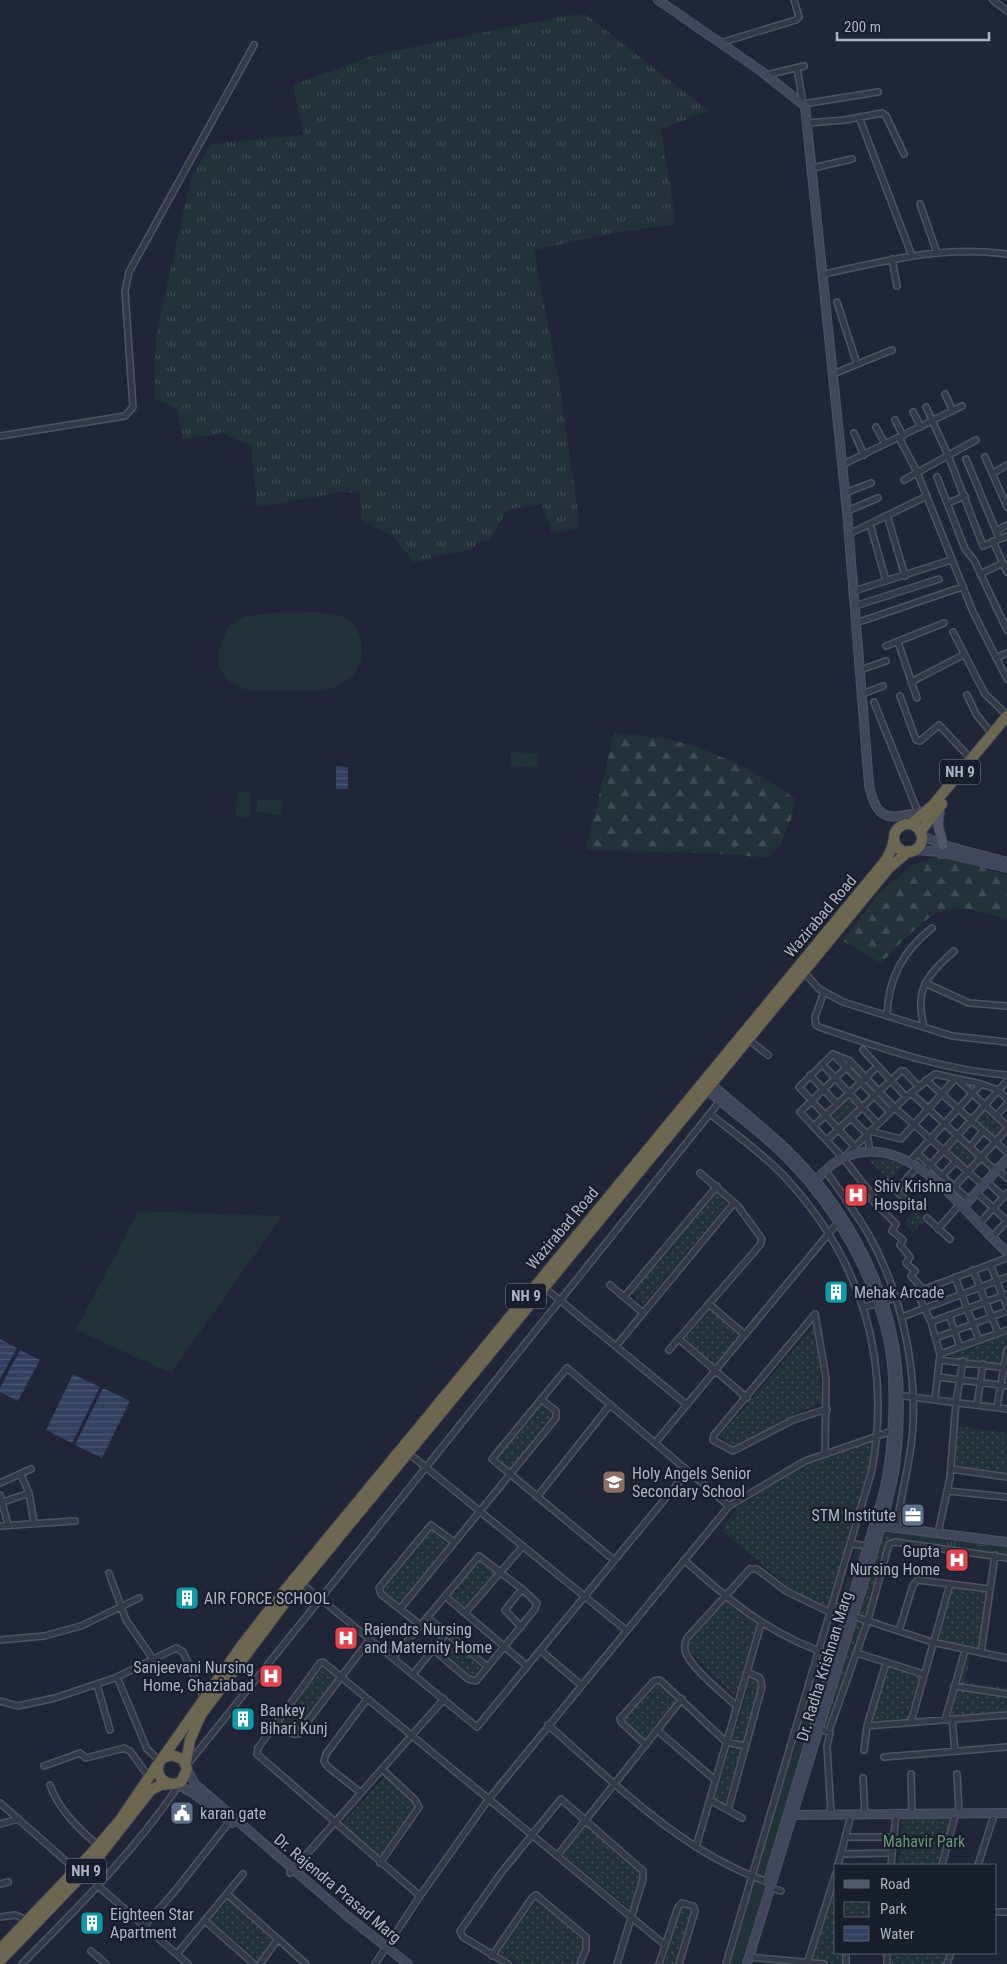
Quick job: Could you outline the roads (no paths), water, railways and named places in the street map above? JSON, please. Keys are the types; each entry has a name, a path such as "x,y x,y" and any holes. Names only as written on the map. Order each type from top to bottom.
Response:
{"highway":[{"name":"NH 9","path":"911,824 971,759 1007,715"},
{"name":"NH 9","path":"921,834 940,807 1007,727"},
{"path":"911,824 921,834 921,842 912,851 898,848 894,838 898,827 911,824"},
{"name":"Wazirabad Road","path":"0,1961 120,1820 204,1699 280,1596 544,1288 886,860 892,848 894,838"},
{"name":"Wazirabad Road","path":"187,1766 190,1740 201,1716 301,1582 404,1450 706,1084 748,1039 889,868 912,851"},
{"path":"175,1755 187,1766 184,1778 174,1784 159,1776 161,1761 175,1755"},
{"name":"Wazirabad Road","path":"0,1949 31,1923 93,1864 151,1790 161,1785 174,1784"}],"main road":[{"path":"940,807 938,825 945,848"}],"street":[{"path":"658,0 766,75 803,104 878,92"},
{"path":"720,43 796,20 799,17 794,0"},
{"path":"993,0 1007,11"},
{"path":"0,436 124,416 133,408 125,291 129,272 254,45"},
{"path":"766,75 804,66"},
{"path":"797,68 808,123 824,274 847,511 869,785 875,806 881,814 892,818 923,811 874,702"},
{"path":"808,123 884,114 904,154"},
{"path":"859,117 912,256"},
{"path":"813,168 852,159"},
{"path":"920,204 937,253"},
{"path":"824,274 892,259 937,253 973,250 1007,254"},
{"path":"892,259 897,286"},
{"path":"837,302 857,364"},
{"path":"833,374 892,350"},
{"path":"945,394 953,411"},
{"path":"926,406 965,496 983,546 1007,536"},
{"path":"842,465 962,406"},
{"path":"913,412 921,427"},
{"path":"896,420 901,437 927,496 962,586 1007,678"},
{"path":"876,428 885,444"},
{"path":"854,434 864,455"},
{"path":"904,480 976,440"},
{"path":"985,457 1007,507"},
{"path":"966,459 999,538"},
{"path":"993,473 1007,465"},
{"path":"937,476 966,551 974,560 1007,630"},
{"path":"845,494 871,483"},
{"path":"849,534 927,496"},
{"path":"948,503 965,496"},
{"path":"847,511 878,498"},
{"path":"887,515 905,576"},
{"path":"870,524 886,581"},
{"path":"996,531 1007,525"},
{"path":"993,541 1007,572"},
{"path":"854,591 951,560"},
{"path":"980,574 1003,563"},
{"path":"855,606 939,578"},
{"path":"856,623 962,586"},
{"path":"886,646 944,623"},
{"path":"953,632 963,655 985,694 1007,715"},
{"path":"898,642 917,698"},
{"path":"996,658 1007,653"},
{"path":"911,682 963,655"},
{"path":"860,670 886,661"},
{"path":"862,694 883,686"},
{"path":"967,694 976,714 992,734"},
{"path":"900,696 916,740 920,741 939,725 971,759"},
{"path":"921,834 945,848 1007,868"},
{"path":"912,851 945,848 1007,862"},
{"path":"888,1016 888,998 893,976 909,950 932,928"},
{"path":"924,1026 919,1004 925,982 935,968 954,951"},
{"path":"804,971 824,992 843,1002 966,1039 1007,1042"},
{"path":"925,982 969,1003 1007,1006"},
{"path":"824,992 815,1021 819,1027 897,1054 987,1073 1007,1074"},
{"path":"748,1039 768,1055"},
{"path":"863,1050 891,1080 1007,1178"},
{"path":"833,1054 851,1063 895,1108 916,1124 968,1172 1006,1195 979,1224"},
{"path":"833,1054 799,1088 854,1146"},
{"path":"833,1054 890,1112"},
{"path":"851,1063 800,1112 843,1158 874,1197 872,1200 896,1224 892,1232 903,1240 900,1245 910,1257 906,1263 915,1271 911,1276 923,1289"},
{"path":"822,1064 878,1124"},
{"path":"814,1126 878,1066"},
{"path":"827,1140 904,1070 918,1086"},
{"path":"706,1084 720,1101 783,1154 813,1183 843,1158 918,1086 934,1074 981,1084 998,1090 1007,1099"},
{"path":"810,1076 837,1104"},
{"path":"851,1118 868,1133 901,1139 956,1079"},
{"path":"954,1187 1007,1127 956,1079"},
{"path":"926,1080 1007,1152"},
{"path":"896,1191 921,1169 930,1165 1007,1081"},
{"name":"Dr. Radha Krishnan Marg","path":"706,1084 788,1151 856,1241 895,1348 894,1469 851,1613 820,1728 790,1815 748,1961"},
{"path":"910,1161 981,1084"},
{"path":"187,1766 720,1101"},
{"path":"996,1116 1007,1104"},
{"path":"710,1114 760,1153 783,1176 829,1234 844,1260 864,1307 870,1327 878,1377 876,1436 872,1470 852,1544 726,1964"},
{"path":"970,1147 983,1131"},
{"path":"868,1133 870,1152"},
{"path":"843,1158 870,1152 888,1153 910,1161 961,1206 1006,1254 990,1264 917,1292 864,1307"},
{"path":"917,1153 969,1200"},
{"path":"938,1229 969,1200 1007,1158"},
{"path":"942,1176 956,1161"},
{"path":"826,1171 869,1235 897,1299 902,1317 912,1397 910,1452 896,1528"},
{"path":"670,1350 762,1239 734,1202 700,1173"},
{"path":"886,1182 915,1208"},
{"path":"624,1297 717,1186"},
{"path":"976,1192 1007,1221 992,1237"},
{"path":"616,1346 734,1202"},
{"path":"927,1218 950,1239"},
{"path":"655,1443 840,1220"},
{"path":"990,1264 1005,1295 1007,1307"},
{"path":"973,1270 998,1333"},
{"path":"955,1277 979,1340"},
{"path":"902,1317 1007,1277"},
{"path":"937,1284 943,1300"},
{"path":"610,1285 643,1313"},
{"path":"544,1288 687,1405"},
{"path":"917,1292 936,1338 940,1357 935,1399"},
{"path":"930,1322 1005,1295"},
{"path":"708,1304 745,1335"},
{"path":"936,1338 1007,1311"},
{"path":"825,1454 827,1409 825,1365 816,1314 713,1437 715,1442 727,1449 736,1450 799,1417 827,1409"},
{"path":"949,1315 960,1347"},
{"path":"940,1357 960,1347 1007,1330"},
{"path":"679,1339 747,1398"},
{"path":"998,1407 1004,1385 1007,1350"},
{"path":"940,1357 1005,1367"},
{"path":"938,1534 948,1491 956,1402 963,1361"},
{"path":"977,1405 983,1364"},
{"path":"614,1560 510,1475 492,1457 567,1368 729,1506"},
{"path":"939,1376 1004,1385"},
{"path":"1007,1409 895,1395 889,1468 878,1526 868,1546 851,1613 834,1656 790,1815 1007,1813"},
{"path":"400,1609 556,1418 556,1411 541,1399"},
{"path":"537,1497 610,1405"},
{"path":"375,1964 420,1896 488,1800 729,1506 776,1477 825,1454 892,1431"},
{"path":"404,1450 626,1630"},
{"path":"0,1483 31,1469"},
{"path":"951,1469 1007,1477"},
{"path":"301,1582 477,1727 688,1471"},
{"path":"21,1475 29,1493 34,1523"},
{"path":"948,1491 1007,1498"},
{"path":"3,1502 29,1493"},
{"path":"0,1494 3,1502 2,1509 8,1525"},
{"path":"0,1526 75,1521"},
{"path":"420,1625 380,1593 380,1585 431,1524 454,1542"},
{"path":"878,1526 1007,1542"},
{"path":"830,1728 868,1620 888,1547 891,1543 996,1555 1007,1558"},
{"path":"852,1544 868,1546"},
{"path":"465,1613 523,1546"},
{"path":"981,1653 996,1555"},
{"path":"393,1658 478,1556 535,1600 537,1606 474,1682 434,1650"},
{"path":"684,1560 724,1596 762,1624 819,1651 834,1656"},
{"path":"736,1706 695,1665 688,1657 684,1648 687,1638 750,1568 755,1568 786,1591 831,1612"},
{"path":"109,1573 126,1620 153,1659"},
{"path":"899,1631 915,1582 921,1580 990,1589"},
{"path":"911,1722 932,1642 950,1584"},
{"path":"521,1627 506,1610 522,1589"},
{"path":"445,1596 527,1666"},
{"path":"0,1640 44,1636 81,1626 138,1598"},
{"path":"833,1606 932,1642 1007,1658"},
{"path":"427,1617 488,1667"},
{"path":"696,1847 736,1706 762,1624"},
{"path":"413,1674 447,1633"},
{"path":"277,1722 294,1734 298,1734 370,1639"},
{"path":"0,1701 14,1706 23,1706 97,1685 172,1649 180,1650 204,1699"},
{"path":"540,1650 581,1685"},
{"path":"945,1720 964,1650"},
{"path":"857,1653 923,1674"},
{"path":"420,1896 257,1754 258,1748 322,1662 665,1945"},
{"path":"864,1750 867,1726 886,1663"},
{"path":"728,1810 744,1746 762,1687 760,1678 747,1672"},
{"path":"117,1677 148,1749 161,1761"},
{"path":"646,1746 622,1723 622,1716 657,1680 662,1681 726,1742 744,1746"},
{"path":"97,1685 110,1730"},
{"path":"954,1686 1007,1694"},
{"path":"361,1793 328,1767 324,1760 326,1754 367,1699"},
{"path":"292,1871 444,1699"},
{"path":"557,1856 682,1699"},
{"path":"867,1726 1007,1715"},
{"path":"952,1719 955,1751"},
{"path":"548,1725 642,1808 696,1847 781,1891"},
{"path":"820,1728 830,1733 827,1746 831,1814"},
{"path":"657,1730 715,1780"},
{"path":"884,1757 1007,1747"},
{"path":"44,1766 80,1752 86,1758 124,1748 130,1751 149,1778"},
{"name":"Dr. Rajendra Prasad Marg","path":"187,1766 195,1784 292,1871"},
{"path":"380,1863 419,1807 415,1800 382,1770"},
{"path":"911,1774 912,1814"},
{"path":"942,1864 958,1812 957,1774"},
{"path":"863,1778 865,1815"},
{"path":"22,1964 98,1886 161,1812 175,1791 174,1784"},
{"name":"Dr. Rajendra Prasad Marg","path":"174,1784 193,1793 230,1821 386,1950 400,1964"},
{"path":"50,1786 70,1819 98,1846"},
{"path":"508,1964 463,1937 460,1931 530,1835 561,1799 643,1871 644,1879 618,1964"},
{"path":"710,1800 742,1818"},
{"path":"0,1802 76,1870"},
{"path":"978,1864 995,1812"},
{"path":"838,1864 851,1815"},
{"path":"891,1864 896,1815"},
{"path":"0,1824 19,1819"},
{"path":"144,1926 175,1891 230,1821"},
{"path":"845,1837 894,1837"},
{"path":"840,1854 892,1853"},
{"path":"177,1954 243,1874"},
{"path":"0,1884 8,1882"},
{"path":"743,1964 770,1884"},
{"path":"98,1886 188,1964"},
{"path":"807,1963 834,1888"},
{"path":"227,1894 306,1964"},
{"path":"492,1956 536,1895 586,1937 586,1949 580,1964"},
{"path":"659,1964 680,1905 693,1906 695,1910 680,1964"},
{"path":"1006,1912 1007,1905"},
{"path":"0,1917 15,1915 31,1923"},
{"path":"205,1921 254,1964"},
{"path":"260,1964 278,1939"},
{"name":"Dr. Rajendra Prasad Marg","path":"386,1950 408,1964"},
{"path":"91,1951 106,1964"},
{"path":"748,1961 824,1964"}],"water":[{"path":"336,766 348,767 348,789 336,789"},
{"path":"0,1339 17,1348 0,1379"},
{"path":"20,1350 40,1360 18,1401 0,1392 0,1388"},
{"path":"73,1374 100,1387 72,1443 46,1430"},
{"path":"103,1388 130,1401 102,1458 75,1445"}],"place":[{"name":"Shiv Krishna Hospital","path":"856,1195"},
{"name":"Mehak Arcade","path":"836,1292"},
{"name":"Holy Angels Senior Secondary School","path":"614,1482"},
{"name":"STM Institute","path":"913,1515"},
{"name":"Gupta Nursing Home","path":"957,1560"},
{"name":"AIR FORCE SCHOOL","path":"187,1598"},
{"name":"Rajendrs Nursing and Maternity Home","path":"346,1638"},
{"name":"Sanjeevani Nursing Home, Ghaziabad","path":"271,1676"},
{"name":"Bankey Bihari Kunj","path":"243,1719"},
{"name":"karan gate","path":"182,1813"},
{"name":"Eighteen Star Apartment","path":"92,1923"}],"park label":[{"name":"Mahavir Park","path":"924,1841"}]}
